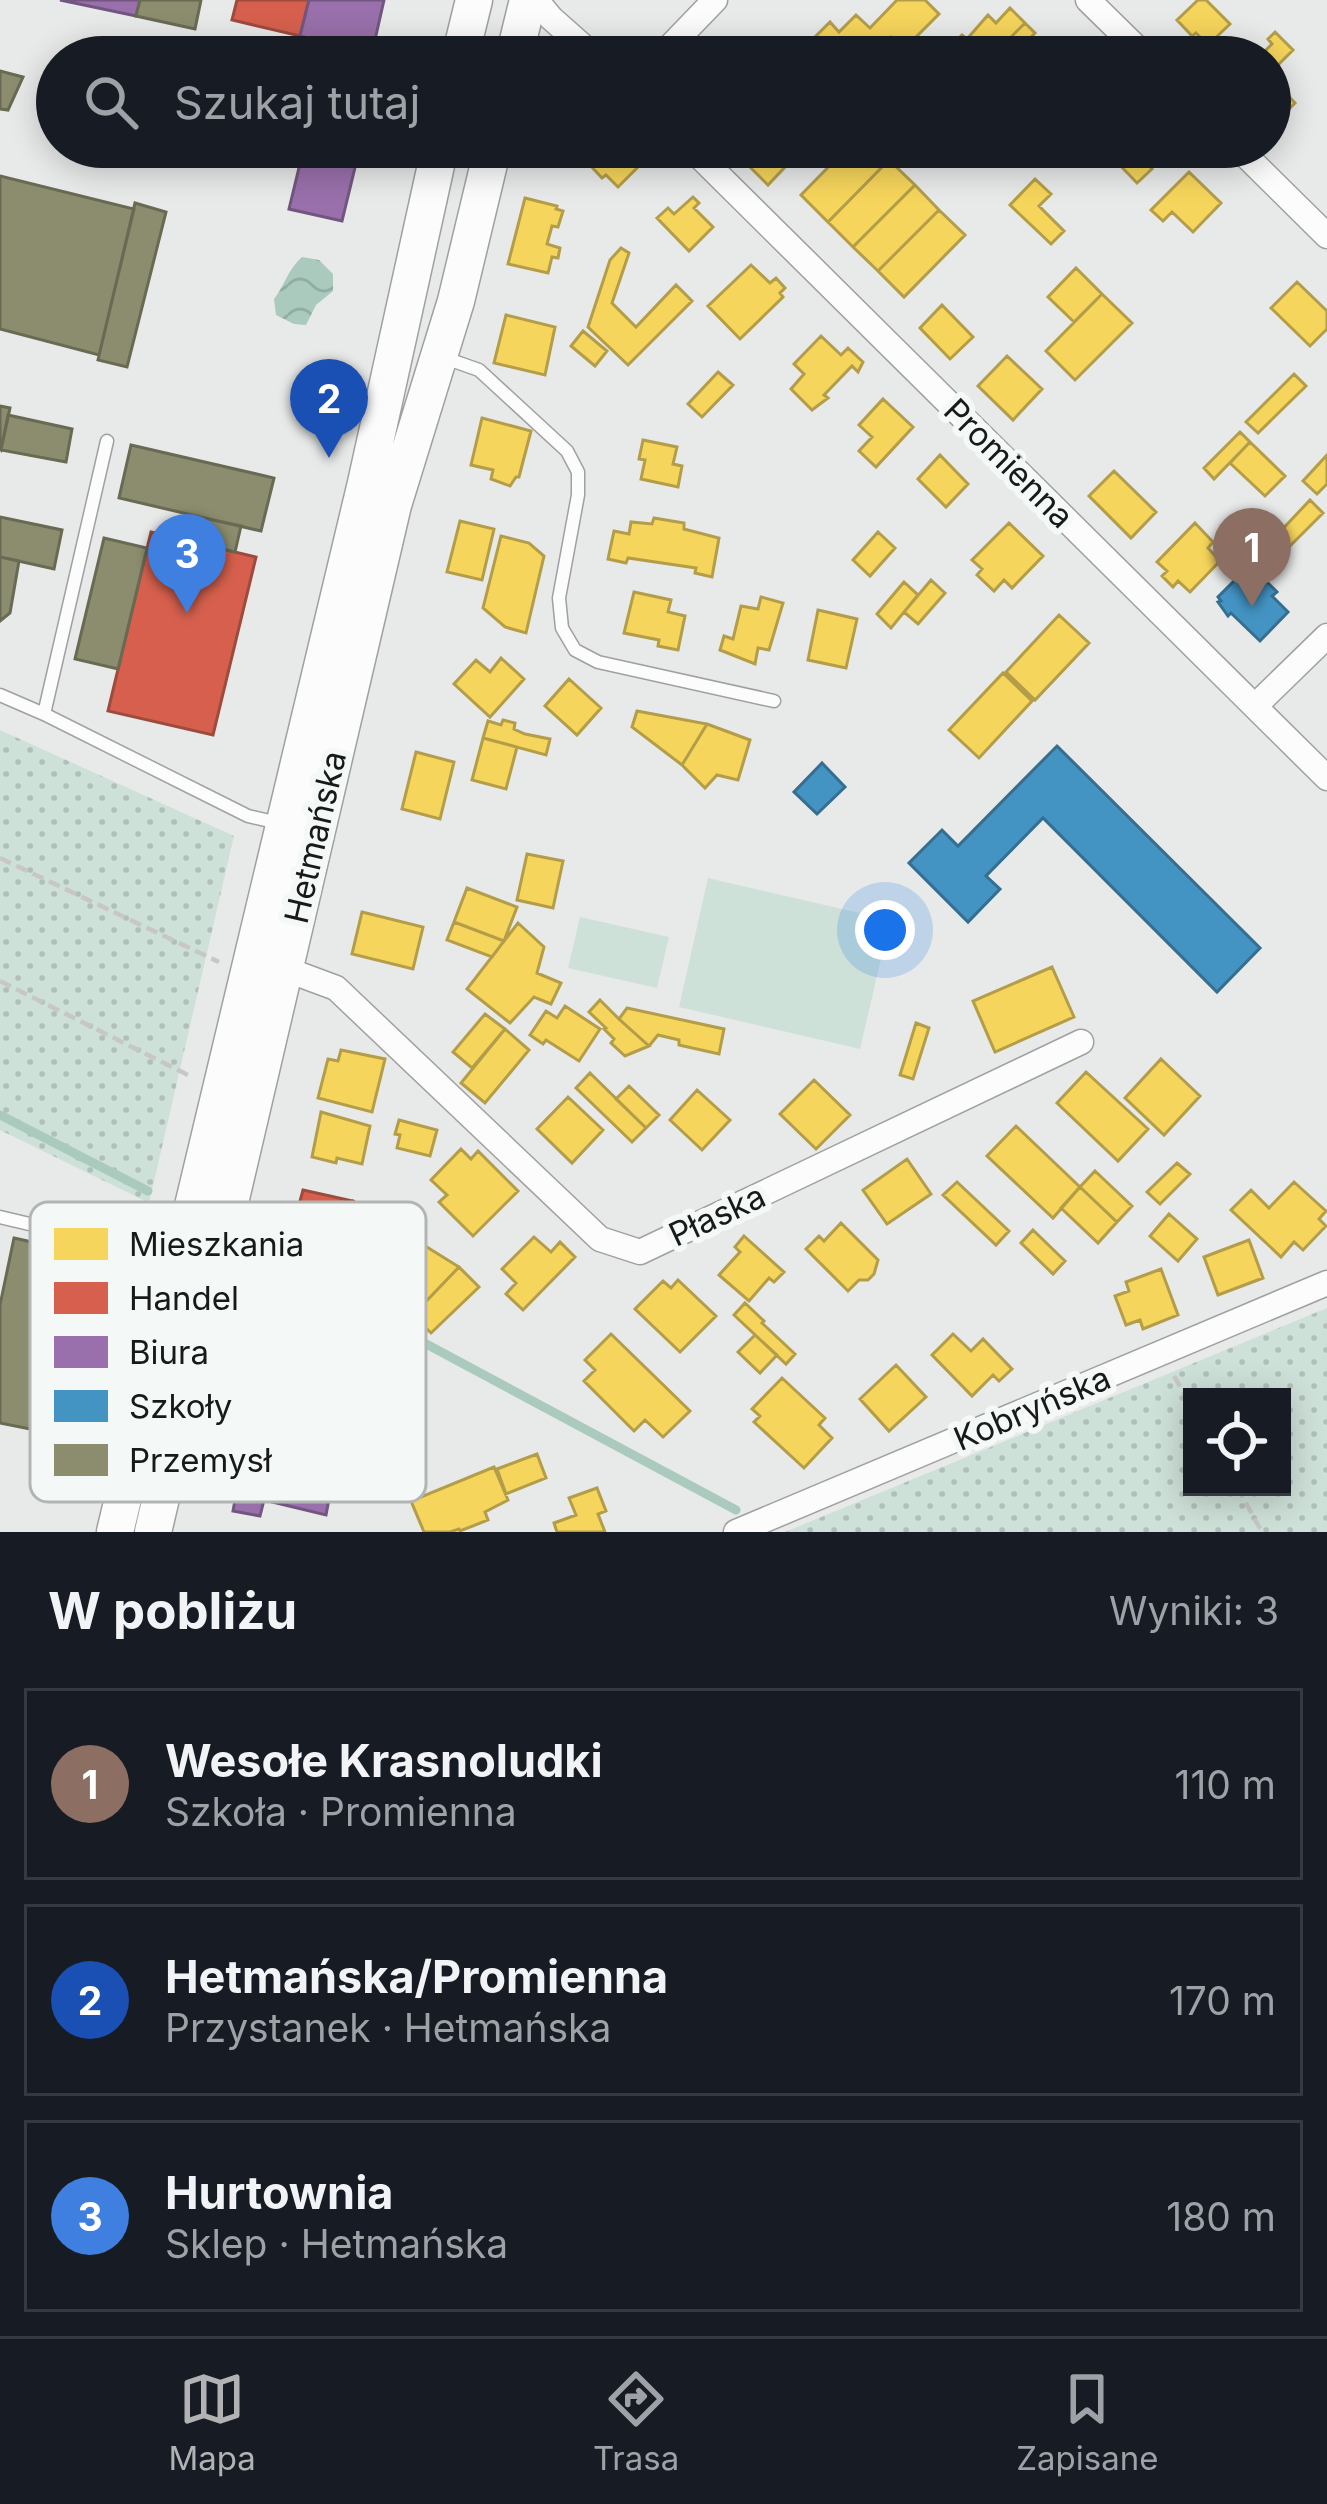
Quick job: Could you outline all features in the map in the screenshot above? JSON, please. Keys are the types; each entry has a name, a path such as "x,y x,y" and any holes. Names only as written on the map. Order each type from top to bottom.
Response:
{"main road":[{"path":"465,36 474,0"},
{"path":"521,36 532,0"},
{"name":"Hetmańska","path":"195,1202 366,483 435,168"},
{"name":"Hetmańska","path":"230,1202 393,505 440,356 488,168"},
{"name":"Hetmańska","path":"115,1532 122,1502"},
{"name":"Hetmańska","path":"153,1532 160,1502"}],"street":[{"path":"532,0 571,36"},
{"path":"680,36 715,0"},
{"path":"1088,0 1125,36"},
{"name":"Promienna","path":"711,168 1327,778"},
{"path":"1258,168 1327,236"},
{"path":"1255,706 1327,636"},
{"name":"Płaska","path":"285,969 336,988 600,1239 640,1252 1081,1042"},
{"name":"Kobryńska","path":"736,1532 1327,1283"}],"lane":[{"path":"440,356 479,370 567,451 578,472 559,598 562,628 574,650 598,662 774,701"},
{"path":"44,714 107,441"},
{"path":"0,695 248,816 284,825"},
{"path":"0,1217 30,1224"}],"path":[{"path":"0,858 206,958 248,971"},
{"path":"0,981 180,1072 222,1085"},
{"path":"1162,1353 1183,1391"},
{"path":"1242,1496 1262,1532"}],"shaded area":[{"path":"0,730 234,836 149,1202 0,1130"},
{"path":"708,878 890,920 860,1049 679,1007"},
{"path":"580,917 669,937 657,988 568,968"},
{"path":"1327,1308 1327,1532 785,1532"}],"water":[{"path":"302,257 319,260 333,274 333,291 316,305 306,325 276,315 274,299"}],"building: Mieszkania":[{"path":"897,0 925,0 939,14 917,36 816,36 830,22 839,32 856,15 870,28"},
{"path":"1198,0 1206,0 1230,24 1217,36 1192,36 1177,20"},
{"path":"1010,8 1025,23 1012,36 970,36 988,15 996,23"},
{"path":"1025,23 1035,33 1032,36 1012,36"},
{"path":"593,168 637,168 618,187 606,175 602,178"},
{"path":"751,168 784,168 768,185"},
{"path":"827,168 881,168 828,222 801,195"},
{"path":"881,168 897,168 915,185 853,247 828,222"},
{"path":"1123,168 1151,168 1137,183"},
{"path":"1189,172 1221,203 1193,232 1172,212 1163,221 1151,210"},
{"path":"1035,179 1051,194 1039,206 1064,231 1051,244 1010,205"},
{"path":"915,185 939,210 878,271 853,247"},
{"path":"693,197 699,203 694,208 713,227 689,251 657,218 668,208 674,214"},
{"path":"525,198 563,211 547,244 560,248 548,273 508,264"},
{"path":"939,210 965,235 904,297 878,271"},
{"path":"621,248 629,253 612,303 636,327 676,285 692,301 628,365 588,327 610,260"},
{"path":"751,265 770,283 776,278 785,288 780,293 783,297 740,339 708,306"},
{"path":"1076,268 1102,294 1074,322 1048,297"},
{"path":"1297,282 1327,311 1327,329 1310,346 1271,308"},
{"path":"1102,294 1132,323 1075,380 1046,351"},
{"path":"942,305 973,337 950,359 920,328"},
{"path":"506,315 555,327 545,375 494,363"},
{"path":"583,331 607,351 595,366 571,346"},
{"path":"821,336 841,355 848,348 863,362 858,372 852,366 824,395 828,398 812,410 791,389 804,374 794,364"},
{"path":"1007,356 1042,389 1013,420 978,386"},
{"path":"718,372 733,385 702,417 688,404"},
{"path":"1294,374 1306,386 1258,433 1246,422"},
{"path":"883,399 913,427 876,467 859,451 872,437 859,425"},
{"path":"482,418 531,431 519,477 510,486 491,479 493,470 471,465"},
{"path":"1240,432 1250,442 1214,479 1204,468"},
{"path":"643,440 677,447 673,464 682,466 678,487 641,479"},
{"path":"1250,442 1285,476 1265,496 1230,463"},
{"path":"940,455 968,484 946,507 918,479"},
{"path":"1327,455 1327,484 1317,494 1303,481"},
{"path":"1114,471 1156,512 1131,538 1089,496"},
{"path":"1310,500 1323,513 1288,548 1276,536"},
{"path":"654,518 684,523 684,529 719,538 712,577 695,573 696,568 608,559 614,531 629,534 631,522 652,524"},
{"path":"460,521 494,529 482,580 447,572"},
{"path":"1009,523 1043,556 1012,588 1004,580 994,591 977,575 982,569 972,560"},
{"path":"1195,523 1213,542 1208,548 1220,561 1190,592 1178,581 1173,587 1157,562"},
{"path":"878,532 895,548 870,576 853,560"},
{"path":"501,536 529,543 544,556 526,633 505,627 483,608"},
{"path":"931,580 945,593 918,624 904,612"},
{"path":"904,582 918,595 891,628 877,614"},
{"path":"634,592 671,600 668,612 685,616 678,650 658,646 659,640 624,633"},
{"path":"761,597 783,603 769,650 758,648 755,664 720,650 724,636 733,639 741,606 758,609"},
{"path":"818,610 857,619 846,668 808,660"},
{"path":"1059,615 1089,643 1035,700 1006,672"},
{"path":"501,658 524,679 490,717 454,684 476,660 490,672"},
{"path":"1003,673 1032,701 979,758 949,730"},
{"path":"569,679 601,708 577,735 545,706"},
{"path":"637,711 707,724 682,765 632,727"},
{"path":"503,720 515,723 514,729 525,734 550,739 546,755 483,738 488,721 501,725"},
{"path":"707,724 750,740 738,780 717,775 705,788 682,765"},
{"path":"483,738 517,747 506,789 472,780"},
{"path":"416,752 454,762 440,819 402,809"},
{"path":"527,854 563,861 553,908 517,900"},
{"path":"467,888 517,907 504,941 454,922"},
{"path":"362,912 423,927 413,969 352,954"},
{"path":"454,922 504,941 492,957 447,940"},
{"path":"518,923 544,947 537,973 561,983 551,1004 534,997 510,1023 467,989"},
{"path":"1052,967 1074,1017 995,1052 973,1001"},
{"path":"600,1000 649,1046 625,1056 611,1043 614,1039 589,1012"},
{"path":"565,1006 600,1029 579,1061 530,1035 546,1011 557,1018"},
{"path":"627,1008 724,1029 719,1054 658,1035 649,1046 619,1019"},
{"path":"485,1014 505,1029 472,1068 453,1052"},
{"path":"916,1023 929,1028 913,1079 900,1075"},
{"path":"505,1029 529,1050 485,1103 461,1083"},
{"path":"341,1050 385,1059 372,1112 318,1098 328,1059 338,1061"},
{"path":"1161,1059 1200,1096 1164,1135 1125,1098"},
{"path":"1086,1072 1148,1129 1118,1161 1057,1103"},
{"path":"590,1073 646,1128 632,1142 576,1088"},
{"path":"814,1080 850,1115 816,1149 780,1114"},
{"path":"629,1086 659,1115 646,1128 616,1099"},
{"path":"697,1090 730,1120 702,1150 670,1120"},
{"path":"568,1097 603,1130 572,1163 537,1129"},
{"path":"321,1112 370,1126 362,1164 312,1157"},
{"path":"399,1120 437,1130 430,1156 397,1148"},
{"path":"1016,1126 1080,1187 1053,1218 987,1156"},
{"path":"461,1149 471,1159 478,1151 518,1191 473,1236 439,1202 447,1195 431,1180"},
{"path":"907,1159 931,1194 887,1224 863,1190"},
{"path":"1177,1163 1190,1174 1160,1204 1147,1192"},
{"path":"1095,1171 1132,1206 1117,1222 1080,1187"},
{"path":"957,1182 1009,1231 996,1245 943,1195"},
{"path":"1294,1182 1326,1211 1319,1219 1326,1226 1303,1250 1294,1242 1281,1257 1231,1210 1251,1190 1269,1208"},
{"path":"1080,1187 1117,1222 1098,1243 1061,1208"},
{"path":"1169,1214 1197,1239 1178,1261 1150,1236"},
{"path":"841,1223 878,1260 874,1274 848,1291 806,1249 819,1236 824,1241"},
{"path":"1033,1230 1065,1261 1053,1274 1021,1243"},
{"path":"744,1236 784,1272 774,1282 769,1278 749,1301 719,1275 740,1252 735,1247"},
{"path":"534,1237 551,1252 560,1242 575,1257 523,1310 506,1294 516,1283 502,1269"},
{"path":"1249,1240 1263,1278 1218,1295 1204,1257"},
{"path":"426,1246 459,1267 426,1301"},
{"path":"459,1267 479,1287 431,1333 426,1328 426,1301"},
{"path":"1161,1269 1178,1315 1143,1329 1140,1320 1126,1325 1115,1296 1129,1291 1126,1282"},
{"path":"678,1280 716,1316 680,1352 635,1309 663,1281 671,1288"},
{"path":"745,1303 795,1354 786,1364 734,1315"},
{"path":"611,1334 690,1411 663,1437 645,1420 634,1431 584,1381 595,1370 585,1360"},
{"path":"953,1334 971,1351 983,1339 1012,1369 999,1381 993,1375 972,1396 932,1355"},
{"path":"755,1335 777,1355 760,1373 738,1352"},
{"path":"896,1365 926,1397 889,1431 860,1399"},
{"path":"782,1378 825,1418 819,1425 832,1438 804,1468 754,1422 760,1416 752,1409"},
{"path":"537,1454 546,1478 506,1494 497,1469"},
{"path":"494,1467 508,1500 485,1512 488,1520 460,1531 424,1532 411,1502 426,1502 426,1495"},
{"path":"597,1488 606,1511 598,1514 605,1532 557,1532 554,1523 576,1515 569,1498"}],"building: Handel":[{"path":"237,0 309,0 300,36 232,20"},
{"path":"151,532 256,557 213,735 108,711"},
{"path":"303,1190 353,1201 353,1202 300,1202"}],"building: Biura":[{"path":"60,0 140,0 136,16"},
{"path":"309,0 384,0 376,36 300,36"},
{"path":"299,168 355,168 342,221 289,209"},
{"path":"235,1502 264,1502 260,1516 233,1511"},
{"path":"272,1502 328,1502 326,1515"}],"building: Szkoły":[{"path":"1250,565 1277,592 1272,596 1288,612 1260,641 1218,602"},
{"path":"1057,746 1260,948 1217,992 1043,818 986,876 1000,889 968,922 909,863 942,830 958,846"},
{"path":"822,763 845,787 817,814 794,792"}],"building: Przemysł":[{"path":"140,0 201,0 195,29 136,16"},
{"path":"0,71 23,77 8,110 0,109"},
{"path":"0,176 134,209 99,355 0,329"},
{"path":"135,203 166,212 127,367 98,360"},
{"path":"0,406 10,408 1,450 0,449"},
{"path":"8,415 72,429 66,462 1,450"},
{"path":"131,445 274,478 261,531 119,498"},
{"path":"195,516 241,526 235,552 189,541"},
{"path":"0,517 62,530 54,569 0,557"},
{"path":"104,538 147,548 118,669 75,659"},
{"path":"0,557 19,561 10,613 0,621"},
{"path":"14,1238 30,1242 30,1429 0,1423 0,1305"}],"waterway":[{"path":"0,1115 148,1191"},
{"path":"426,1344 736,1510"}],"place":[{"name":"Hetmańska/Promienna","path":"329,458"},
{"name":"Wesołe Krasnoludki","path":"1252,607"},
{"name":"Hurtownia","path":"187,613"}]}
